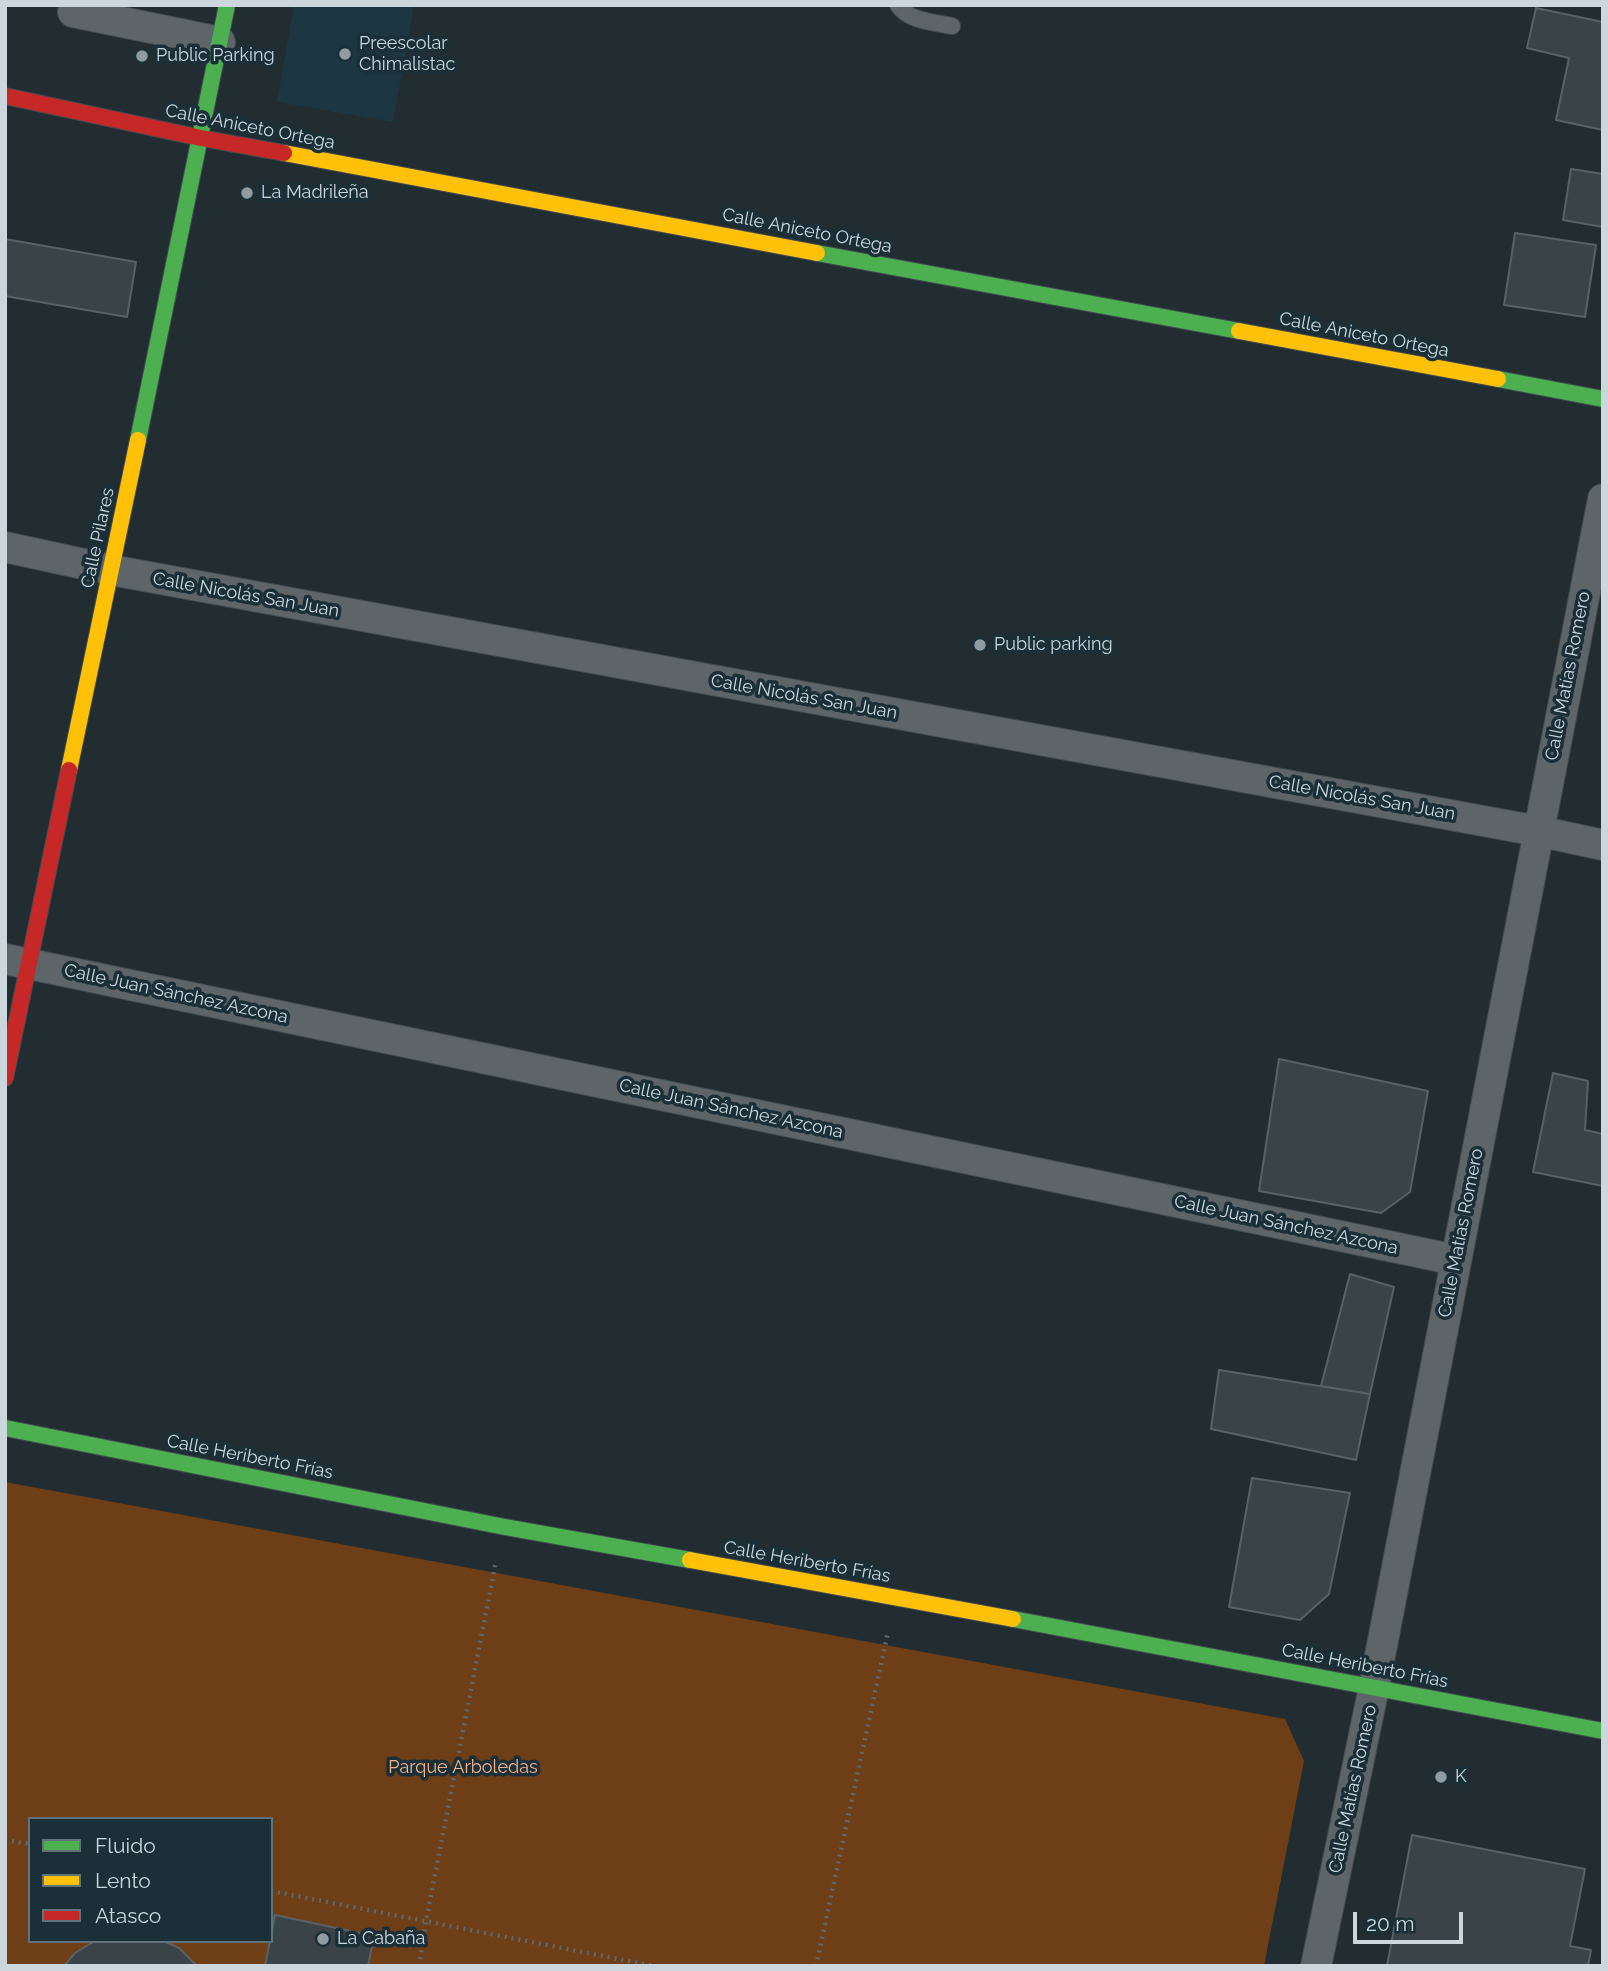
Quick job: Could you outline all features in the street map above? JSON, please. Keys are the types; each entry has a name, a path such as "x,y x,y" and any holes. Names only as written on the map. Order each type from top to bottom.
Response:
{"street":[{"name":"Calle Pilares","path":"5,1078 18,962 111,570 227,5"},
{"path":"73,12 220,42"},
{"name":"Calle Aniceto Ortega","path":"5,96 201,138 1603,399"},
{"name":"Calle Matías Romero","path":"1316,1966 1374,1688 1603,499"},
{"name":"Calle Nicolás San Juan","path":"5,547 111,570 1603,845"},
{"name":"Calle Juan Sánchez Azcona","path":"18,962 1456,1260"},
{"name":"Calle Heriberto Frías","path":"5,1428 505,1527 895,1597 1603,1731"}],"lane":[{"path":"898,5 901,11 919,19 952,26"}],"path":[{"path":"419,1966 495,1564 505,1527"},
{"path":"816,1966 895,1597"},
{"path":"5,1840 28,1844"},
{"path":"273,1891 654,1966"}],"shaded area":[{"name":"Preescolar Chimalistac","path":"294,5 414,6 393,122 277,102"}],"green space":[{"name":"Parque Arboledas","path":"5,1482 1285,1719 1304,1761 1264,1966 5,1966"}],"building":[{"path":"1536,8 1603,22 1603,130 1556,120 1569,58 1527,48"},
{"path":"1571,169 1603,174 1603,227 1563,220"},
{"path":"1515,233 1596,245 1585,317 1504,305"},
{"path":"5,239 136,262 127,317 5,296"},
{"path":"1279,1059 1428,1091 1410,1192 1381,1213 1259,1191"},
{"path":"1553,1073 1588,1081 1585,1130 1603,1134 1603,1186 1533,1172"},
{"path":"1350,1274 1394,1287 1370,1394 1321,1386"},
{"path":"1219,1370 1370,1394 1356,1460 1211,1429"},
{"path":"1252,1478 1350,1493 1329,1594 1300,1620 1229,1607"},
{"path":"1412,1835 1585,1869 1570,1946 1591,1950 1588,1966 1387,1966"},
{"name":"La Cabaña","path":"275,1915 374,1936 368,1966 265,1966 270,1943 273,1943"},
{"path":"92,1943 168,1943 179,1948 197,1966 64,1966 75,1953"}],"traffic: fast":[{"path":"138,440 227,5"},
{"path":"817,253 1239,331"},
{"path":"1498,379 1603,399"},
{"path":"5,1428 505,1527 690,1560"},
{"path":"1013,1619 1603,1731"}],"traffic: slow":[{"path":"284,153 817,253"},
{"path":"1239,331 1498,379"},
{"path":"69,770 138,440"},
{"path":"690,1560 1013,1619"}],"traffic: jam":[{"path":"5,96 284,153"},
{"path":"5,1078 69,770"}],"place":[{"name":"Preescolar Chimalistac","path":"345,54"},
{"name":"Public Parking","path":"142,56"},
{"name":"La Madrileña","path":"247,193"},
{"name":"Public parking","path":"980,645"},
{"name":"K","path":"1441,1777"},
{"name":"La Cabaña","path":"323,1939"}]}
